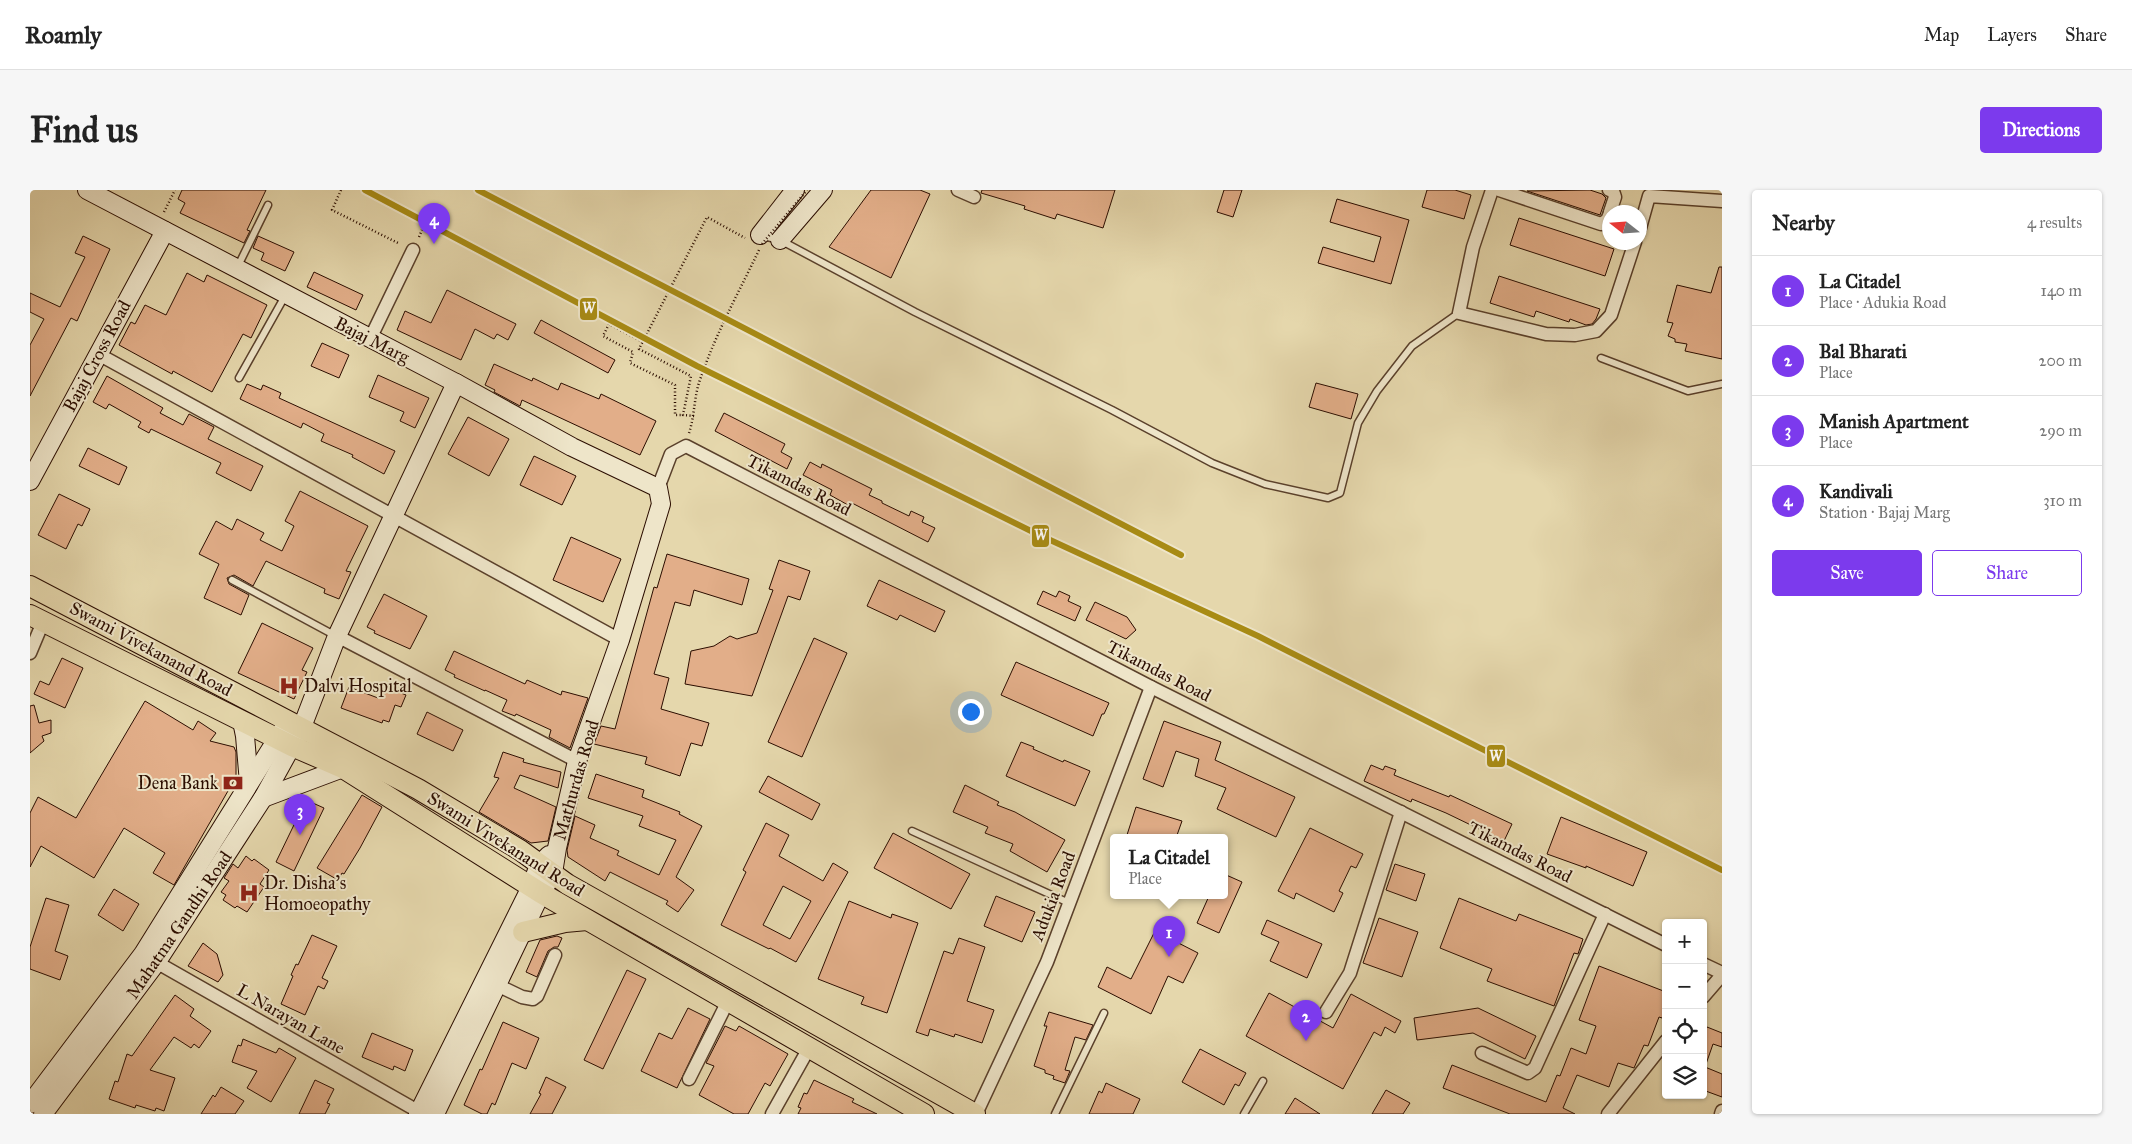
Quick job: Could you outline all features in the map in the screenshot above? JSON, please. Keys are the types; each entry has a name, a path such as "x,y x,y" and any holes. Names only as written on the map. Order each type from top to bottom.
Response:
{"main road":[{"name":"Swami Vivekanand Road","path":"30,586 418,789 520,850 567,884 976,1114"},
{"name":"Swami Vivekanand Road","path":"37,618 242,721 343,768 536,890 924,1114"},
{"path":"522,932 565,922 588,920"}],"street":[{"name":"Bajaj Marg","path":"86,190 456,383 572,447 658,488"},
{"path":"757,239 794,190"},
{"path":"780,240 823,190"},
{"path":"958,190 974,198"},
{"path":"1492,190 1472,247 1459,313 1546,334 1575,335 1596,331 1611,316 1632,250"},
{"path":"1500,190 1531,195 1602,223"},
{"path":"1609,190 1613,191 1615,197 1612,205"},
{"path":"1646,205 1649,196 1722,201"},
{"name":"Bajaj Cross Road","path":"30,481 98,354 161,229"},
{"path":"370,339 413,250"},
{"path":"98,354 620,640"},
{"name":"Mahatma Gandhi Road","path":"43,1114 149,958 263,798 285,742 456,383"},
{"name":"Tikamdas Road","path":"658,488 671,454 686,446 1152,687 1662,943"},
{"name":"Mathurdas Road","path":"546,869 556,848 577,761 620,640 661,504 658,488"},
{"path":"30,653 37,618"},
{"path":"337,636 577,761"},
{"name":"Adukia Road","path":"976,1114 1047,962 1152,687"},
{"path":"242,721 249,783"},
{"name":"Mahatma Gandhi Road","path":"30,1104 149,958 249,783 285,742"},
{"path":"263,798 343,768"},
{"path":"1326,1012 1350,973 1400,812"},
{"path":"424,1113 546,869"},
{"path":"424,1113 497,985 522,932 536,890"},
{"path":"1482,1053 1528,1073 1535,1068 1605,914"},
{"path":"497,985 522,997 533,999 537,996 555,955"},
{"name":"L Narayan Lane","path":"149,958 424,1113"},
{"path":"1707,966 1722,974 1707,992"},
{"path":"689,1079 728,1001"},
{"path":"1608,1114 1662,1046"},
{"path":"772,1114 809,1048"}],"lane":[{"path":"236,269 268,205"},
{"path":"757,239 780,240 915,312 1112,410 1212,463 1265,484 1328,498 1340,493 1358,423 1377,391 1412,346 1459,313"},
{"path":"239,378 286,295"},
{"path":"1601,358 1688,391 1722,384"},
{"path":"232,580 337,636"},
{"path":"912,831 1069,903"},
{"path":"1055,1114 1104,1013"},
{"path":"1244,1114 1263,1082"}],"path":[{"path":"161,229 175,190"},
{"path":"341,190 332,210 388,238"},
{"path":"643,342 609,324 603,336 633,352 630,363 675,386 674,415 694,416 700,378 731,307 757,239 807,190"},
{"path":"683,415 691,376 639,349 708,217 757,239"}],"building":[{"path":"182,190 266,190 247,230 250,231 244,243 180,213 185,203 178,199"},
{"path":"871,190 920,190 930,194 891,278 829,247"},
{"path":"982,190 1115,190 1103,228 1057,214 1055,219 1024,209 1025,206 981,193"},
{"path":"1224,190 1242,190 1233,217 1217,212"},
{"path":"1427,190 1455,190 1471,195 1464,219 1422,207"},
{"path":"1590,190 1602,194 1606,198 1600,215 1527,191"},
{"path":"1337,199 1409,220 1391,284 1318,263 1323,247 1374,262 1381,237 1330,222"},
{"path":"1519,218 1602,245 1602,250 1614,250 1605,276 1510,245"},
{"path":"83,236 110,249 77,321 71,318 30,396 30,345 44,319 30,312 30,293 60,307 85,257 75,253"},
{"path":"258,236 294,252 285,271 261,260 264,253 253,248"},
{"path":"1719,267 1722,267 1722,359 1685,351 1687,344 1675,342 1675,339 1668,336 1673,323 1667,322 1677,285 1711,293"},
{"path":"314,272 363,295 356,310 307,287"},
{"path":"187,273 204,282 207,275 267,305 251,338 243,334 212,392 173,371 172,374 119,345 131,322 135,324 145,305 166,315"},
{"path":"1499,276 1600,309 1592,324 1586,325 1570,319 1569,322 1536,311 1534,317 1490,303"},
{"path":"447,290 516,324 508,340 497,334 494,339 475,329 461,360 397,330 405,311 431,323"},
{"path":"541,320 615,360 608,373 534,333"},
{"path":"322,343 349,355 339,378 311,366"},
{"path":"494,364 532,381 533,378 558,390 561,383 599,399 601,394 656,421 640,455 522,400 520,406 494,392 495,390 485,385"},
{"path":"378,375 429,398 415,428 400,421 404,412 369,397"},
{"path":"107,376 163,408 160,413 183,425 189,414 214,427 208,439 263,466 251,491 216,473 221,463 151,429 149,433 138,427 141,422 109,404 106,409 93,402"},
{"path":"1316,383 1358,394 1351,419 1309,407"},
{"path":"247,384 261,390 263,385 281,393 279,398 395,451 384,474 352,457 353,455 321,441 324,434 303,423 301,428 240,399"},
{"path":"724,413 785,444 781,452 792,458 787,469 715,431"},
{"path":"468,417 509,439 489,476 448,454"},
{"path":"88,448 127,467 119,485 79,466"},
{"path":"534,456 576,476 562,505 520,485"},
{"path":"810,462 821,468 822,464 872,489 869,495 882,501 882,503 909,516 911,511 924,517 922,522 935,528 928,542 850,502 848,505 830,495 832,490 803,475"},
{"path":"300,491 368,526 346,571 351,572 339,599 324,593 325,589 266,561 253,586 234,575 227,578 229,584 249,595 241,615 204,598 219,564 199,554 216,521 232,530 237,519 264,533 260,540 282,551 294,526 285,521"},
{"path":"59,494 90,509 82,526 78,524 66,549 38,535"},
{"path":"571,537 621,559 603,602 553,580"},
{"path":"667,554 749,579 742,605 694,590 690,606 675,602 654,674 669,678 661,709 709,723 702,746 691,743 680,776 645,764 647,757 594,744 601,726 615,729 654,587 657,588"},
{"path":"779,560 810,571 800,600 788,596 752,696 685,684 691,651 714,646 730,636 737,639 757,633 773,590 769,589"},
{"path":"879,580 945,611 935,632 900,615 897,620 867,606"},
{"path":"1043,591 1056,597 1059,591 1070,596 1068,601 1081,607 1075,621 1037,604"},
{"path":"384,594 427,616 410,649 374,633 375,631 367,627"},
{"path":"1095,602 1127,617 1136,630 1126,639 1086,620"},
{"path":"262,623 313,648 302,670 307,672 294,699 238,673"},
{"path":"814,638 847,653 802,757 768,742"},
{"path":"454,651 525,684 527,680 561,695 562,691 588,698 570,748 549,737 551,730 516,714 515,716 502,711 507,700 454,677 455,675 445,670"},
{"path":"62,658 83,668 65,708 34,694 40,681 49,685"},
{"path":"1016,662 1109,703 1093,736 1001,695"},
{"path":"383,686 406,695 401,707 395,705 389,722 383,720 382,723 341,708 349,687 378,698"},
{"path":"145,701 193,730 198,721 216,733 210,741 234,747 236,752 236,777 174,885 153,873 165,853 124,828 94,878 41,846 30,867 30,813 38,797 76,818"},
{"path":"34,705 39,723 51,720 51,733 42,736 44,741 30,753 30,706"},
{"path":"427,712 463,730 453,751 417,734"},
{"path":"1164,721 1221,742 1215,760 1295,797 1276,837 1217,809 1226,788 1195,776 1199,759 1176,751 1163,787 1143,779"},
{"path":"1021,742 1063,762 1064,760 1090,771 1075,806 1006,776"},
{"path":"503,752 524,759 523,762 561,772 558,788 520,775 514,788 556,807 548,841 531,843 479,812 499,778 494,777"},
{"path":"1371,765 1383,770 1385,766 1396,770 1394,775 1449,797 1450,795 1512,824 1504,841 1446,813 1412,799 1411,802 1364,781"},
{"path":"596,774 644,790 642,797 680,812 679,814 702,826 676,877 694,890 678,912 666,904 668,901 610,872 605,881 568,857 567,850 575,816 595,825 590,838 619,851 617,855 659,875 676,840 639,826 643,816 588,798"},
{"path":"768,776 820,804 812,820 759,792"},
{"path":"965,785 999,802 997,805 1015,812 1065,840 1047,872 1010,851 1013,844 985,833 988,827 953,812"},
{"path":"362,795 382,807 360,848 344,874 342,873 338,880 317,868"},
{"path":"306,800 324,808 294,871 276,862"},
{"path":"1136,807 1182,821 1177,834 1127,834"},
{"path":"1561,817 1647,852 1633,886 1586,866 1586,868 1547,854"},
{"path":"766,823 789,835 779,856 823,881 833,863 848,872 796,962 721,925 746,872 743,870","holes":["783,886 811,901 790,939 763,925"]},
{"path":"1310,828 1363,854 1356,868 1351,866 1339,891 1343,893 1334,912 1296,893 1294,899 1278,891"},
{"path":"893,833 970,874 951,909 874,868"},
{"path":"246,856 252,861 254,859 269,870 260,884 264,887 247,912 237,906 235,908 223,900 226,895 221,892 229,881 224,878 233,864 238,868"},
{"path":"1395,864 1425,874 1416,901 1386,890"},
{"path":"1228,876 1242,882 1219,933 1197,923 1208,899 1228,899"},
{"path":"114,889 139,904 123,931 98,915"},
{"path":"996,896 1035,912 1022,942 984,926"},
{"path":"46,898 69,905 55,951 68,956 60,980 30,969 30,947"},
{"path":"1459,898 1516,921 1519,914 1583,939 1578,954 1574,953 1554,1006 1487,981 1492,969 1440,948"},
{"path":"849,901 891,918 892,914 918,923 887,1013 861,1004 864,997 818,979"},
{"path":"1379,918 1418,932 1402,977 1363,963"},
{"path":"1267,920 1322,944 1307,978 1270,961 1279,942 1261,934"},
{"path":"1155,931 1198,953 1183,983 1168,976 1151,1014 1098,987 1107,967 1131,979"},
{"path":"312,935 337,946 322,978 328,981 324,989 318,986 305,1015 281,1004 293,976 291,975 296,964 298,965"},
{"path":"557,936 562,938 558,947 548,951 537,977 526,972 540,940"},
{"path":"959,938 985,947 967,1001 994,1010 982,1043 955,1034 954,1037 930,1029 928,1036 916,1032 944,951 953,954"},
{"path":"203,943 217,954 223,975 218,982 188,966"},
{"path":"1599,966 1662,990 1662,1018 1659,1017 1648,1046 1644,1045 1634,1068 1618,1063 1609,1087 1577,1075 1563,1108 1575,1114 1510,1114 1443,1088 1452,1065 1546,1102 1557,1075 1560,1076 1571,1048 1586,1054 1596,1026 1579,1020"},
{"path":"627,970 646,979 603,1069 584,1060"},
{"path":"1269,993 1333,1028 1351,994 1401,1021 1395,1033 1385,1027 1381,1036 1374,1032 1343,1089 1246,1036"},
{"path":"175,995 194,1009 190,1016 211,1031 199,1048 194,1044 191,1048 174,1037 150,1070 175,1078 164,1111 156,1108 155,1111 136,1105 135,1108 109,1099 115,1081 118,1082 127,1054 132,1056"},
{"path":"688,1008 710,1019 677,1088 641,1071 659,1033 672,1039"},
{"path":"1478,1008 1536,1036 1525,1059 1473,1033 1417,1040 1414,1018"},
{"path":"1049,1012 1093,1025 1086,1040 1075,1037 1065,1070 1070,1071 1065,1083 1053,1079 1054,1076 1034,1066 1047,1026 1044,1026"},
{"path":"503,1022 539,1038 526,1069 512,1063 495,1105 492,1103 487,1114 482,1114 464,1105"},
{"path":"725,1026 736,1031 739,1026 788,1054 770,1086 765,1083 748,1114 734,1114 699,1095 714,1066 706,1063"},
{"path":"1707,1027 1722,1033 1722,1047 1713,1044 1707,1061"},
{"path":"372,1033 413,1050 405,1071 394,1066 393,1070 362,1057"},
{"path":"243,1039 276,1053 279,1048 296,1058 271,1102 247,1088 257,1071 232,1062 238,1045 241,1046"},
{"path":"1200,1049 1246,1073 1239,1086 1235,1084 1224,1105 1182,1082"},
{"path":"1707,1068 1722,1074 1722,1097 1707,1091"},
{"path":"546,1077 566,1087 552,1114 530,1114 541,1094 539,1093"},
{"path":"315,1080 334,1089 327,1103 330,1104 325,1114 299,1114"},
{"path":"814,1080 854,1099 852,1102 877,1114 798,1114 801,1108 798,1107 804,1093 807,1094"},
{"path":"1106,1083 1140,1099 1133,1114 1089,1114 1099,1091 1102,1093"},
{"path":"221,1087 244,1101 235,1114 201,1114 213,1095 215,1097"},
{"path":"1386,1090 1410,1103 1403,1114 1372,1114"},
{"path":"1295,1098 1320,1114 1285,1114"}],"transit line":[{"name":"W","path":"365,190 697,366 1035,533 1258,636 1722,870"},
{"name":"W","path":"478,190 1181,555"}],"place":[{"name":"Kandivali","path":"434,244"},
{"name":"Dalvi Hospital","path":"289,686"},
{"name":"Dena Bank","path":"233,783"},
{"name":"Manish Apartment","path":"300,835"},
{"name":"Dr. Disha's Homoeopathy","path":"249,893"},
{"name":"La Citadel","path":"1169,957"},
{"name":"Bal Bharati","path":"1306,1041"}]}
